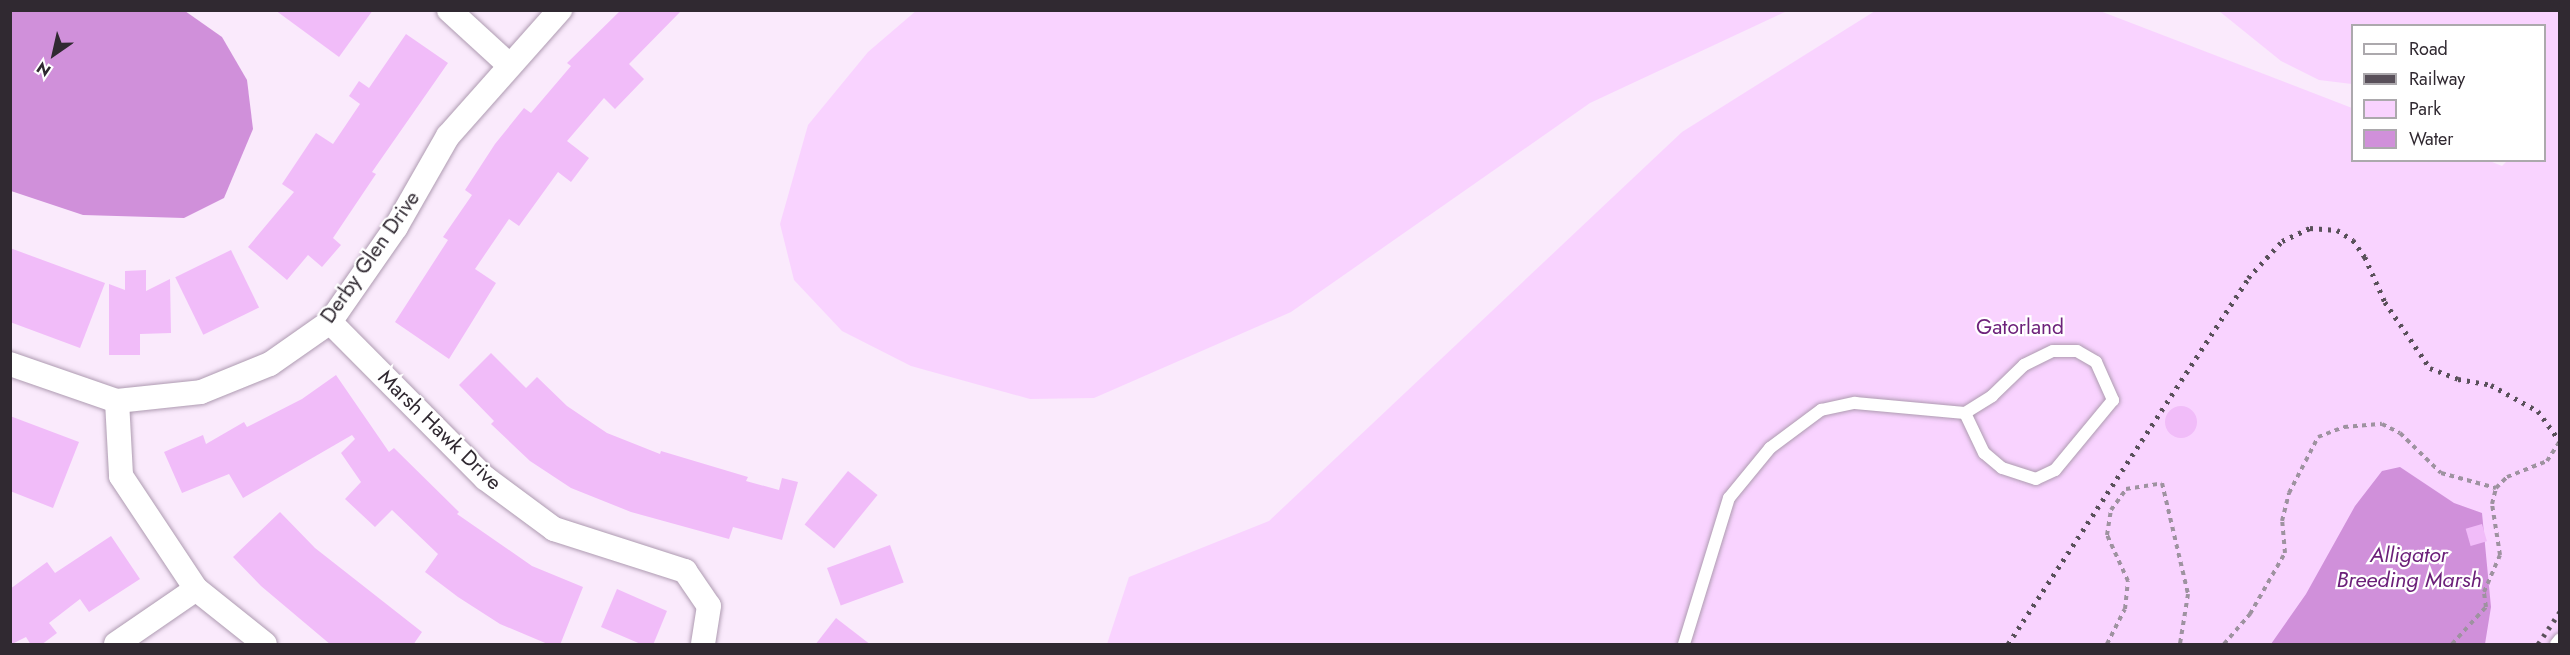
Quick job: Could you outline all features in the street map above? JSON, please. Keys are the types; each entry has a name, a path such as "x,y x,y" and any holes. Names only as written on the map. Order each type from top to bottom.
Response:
{"street":[{"path":"450,10 508,64"},
{"name":"Derby Glen Drive","path":"10,364 117,401 201,392 270,364 330,322 396,227 448,136 508,64 560,10"},
{"name":"Marsh Hawk Drive","path":"330,322 485,478 554,530 685,571 709,606 704,645"},
{"path":"117,401 121,476 196,589 265,645"},
{"path":"116,645 196,589"}],"lane":[{"path":"1684,645 1729,498 1770,448 1821,410 1855,403 1965,413 1992,396 2024,366 2053,351 2077,351 2096,362 2113,400 2055,470 2036,479 2002,468 1984,453 1965,413"},
{"path":"2556,645 2559,639"}],"path":[{"path":"2224,645 2250,614 2285,553 2282,521 2289,493 2318,437 2344,427 2382,424 2400,433 2441,472 2496,488"},
{"path":"2452,645 2486,607 2484,592 2500,555 2492,504 2496,488 2507,477 2547,461 2559,441"},
{"path":"2107,645 2126,609 2128,581 2107,535 2111,510 2126,489 2162,483 2188,594 2180,645"}],"green space":[{"path":"917,10 1787,11 1590,103 1291,312 1094,398 1030,399 911,366 842,331 794,280 780,224 808,125 868,52"},
{"name":"Gatorland","path":"1875,11 2100,11 2351,108 2351,162 2492,162 2502,166 2506,162 2546,162 2546,24 2351,24 2351,84 2319,80 2281,61 2219,11 2559,11 2559,644 1107,644 1129,577 1269,521 1682,132"}],"water":[{"path":"11,10 185,11 222,37 247,80 253,129 224,198 184,218 83,215 11,191"},
{"name":"Alligator Breeding Marsh","path":"2400,467 2454,503 2482,513 2491,607 2485,644 2271,644 2306,594 2355,506 2382,471"}],"building":[{"path":"275,10 373,10 339,57"},
{"path":"621,10 682,10 629,64 644,79 615,109 604,98 567,141 589,158 571,182 558,172 519,226 509,219 475,269 496,283 449,359 395,322 448,240 443,237 472,195 465,190 495,144 524,108 531,113 571,66 567,63"},
{"path":"406,34 448,63 372,172 376,174 333,238 341,245 322,267 308,255 287,280 248,247 294,192 282,184 316,133 333,144 360,104 349,96 359,81 369,88"},
{"path":"10,248 105,283 80,348 10,322"},
{"path":"231,250 259,308 203,335 175,277"},
{"path":"146,270 146,291 170,279 171,333 140,334 140,355 109,355 109,284 125,290 125,271"},
{"path":"491,353 526,388 537,377 567,406 607,433 660,454 661,451 748,477 746,481 779,490 782,478 798,482 782,540 733,527 729,539 631,512 571,488 530,461 491,424 494,421 459,385"},
{"path":"336,375 389,452 394,448 459,512 457,514 532,566 583,587 560,645 550,645 500,624 458,597 425,572 438,554 392,510 375,527 345,499 361,482 341,453 355,439 352,435 243,498 229,474 182,493 164,452 203,435 206,444 244,422 247,427 302,399"},
{"path":"2181,406 2192,411 2197,422 2192,433 2181,438 2170,433 2165,422 2170,411"},
{"path":"10,416 79,442 53,508 10,491"},
{"path":"848,471 878,495 834,549 805,525"},
{"path":"280,512 315,548 422,632 413,645 331,645 261,586 233,557"},
{"path":"2482,524 2487,541 2471,546 2466,529"},
{"path":"111,536 140,579 89,612 80,599 49,623 57,633 41,645 31,645 26,637 10,645 10,589 47,562 55,573"},
{"path":"890,545 904,583 841,606 827,568"},
{"path":"617,589 667,611 653,645 643,645 601,627"},
{"path":"836,618 871,645 815,645"}],"railway":[{"path":"2008,644 2248,278 2282,241 2310,228 2337,230 2353,240 2365,257 2385,302 2430,368 2458,379 2491,385 2538,411 2560,441"},
{"path":"2538,644 2560,611"}]}
